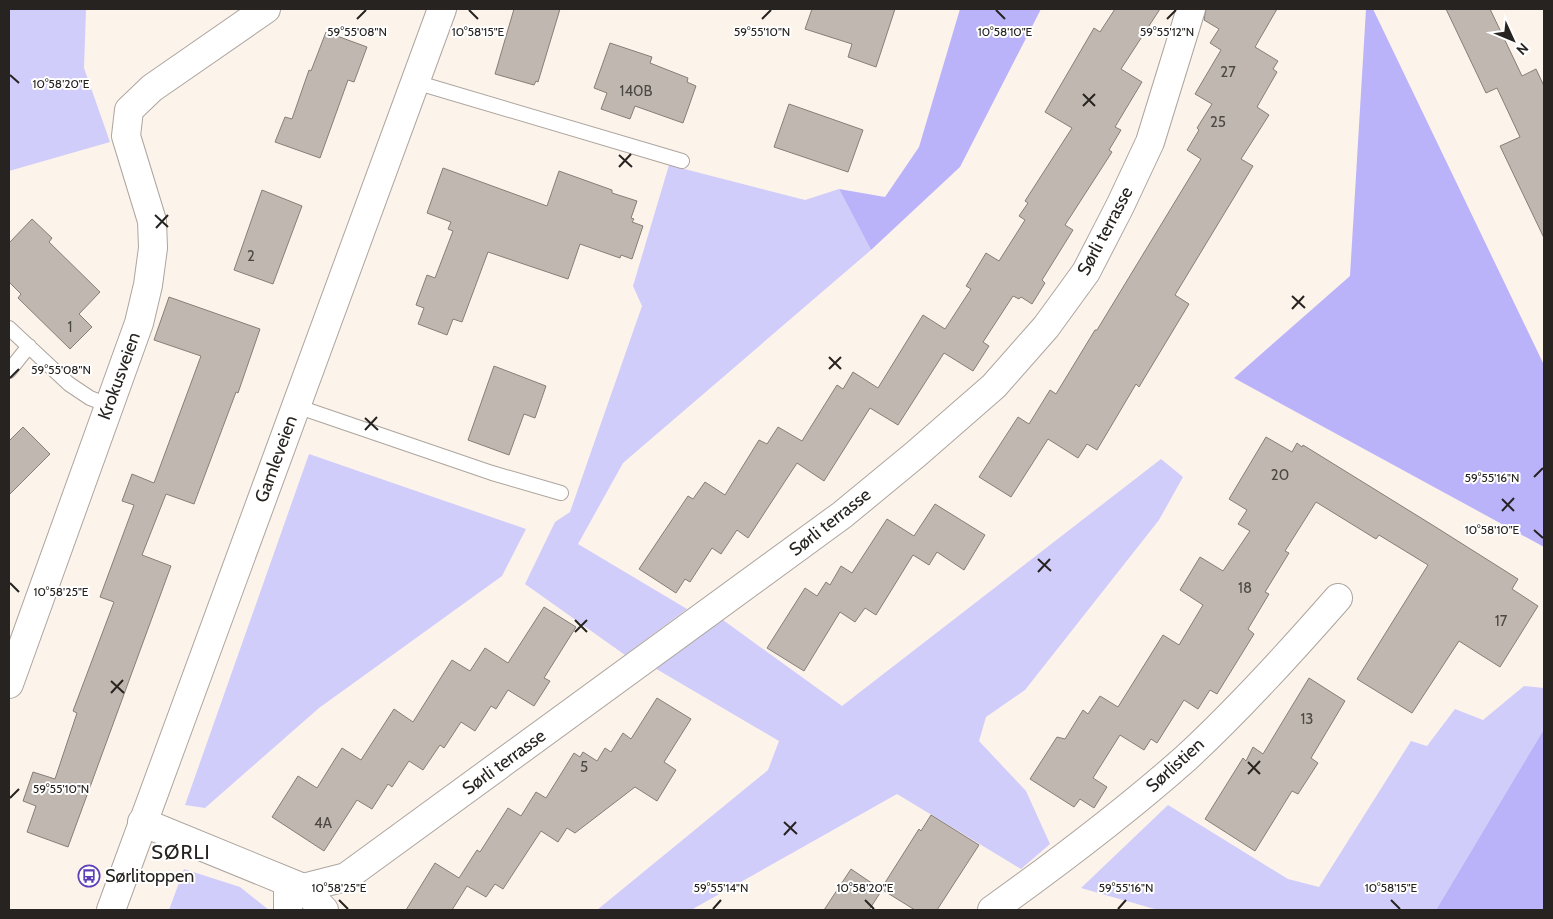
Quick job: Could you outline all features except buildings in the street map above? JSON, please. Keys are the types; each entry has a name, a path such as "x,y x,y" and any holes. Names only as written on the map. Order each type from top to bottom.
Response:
{"street":[{"name":"Krokusveien","path":"9,684 139,323 148,285 153,248 152,221 126,136 129,110 152,88 266,9"},
{"name":"Gamleveien","path":"111,910 442,9"},
{"name":"Sørli terrasse","path":"296,885 346,877 354,872 842,515 994,386 1046,327 1086,272 1150,142 1191,9"},
{"name":"Sørlistien","path":"992,910 1086,842 1186,757 1274,671 1338,598"},
{"path":"142,822 296,885 324,910"},
{"path":"288,910 296,885"}],"lane":[{"path":"415,82 682,161"},
{"path":"9,328 69,384 90,398 108,405"},
{"path":"9,370 29,346"},
{"path":"296,406 492,472 561,493"}],"shaded area":[{"path":"9,9 86,9 84,68 110,142 9,171"},
{"path":"960,9 1041,9 960,167 871,250 839,189 885,197 919,147"},
{"path":"1366,9 1373,9 1544,365 1544,547 1234,378 1350,276"},
{"path":"669,165 805,200 839,189 871,250 623,463 578,544 687,609 625,655 525,584 555,522 570,512 642,306 633,286"},
{"path":"309,454 526,529 502,576 319,708 205,808 185,805"},
{"path":"1161,459 1183,477 1159,520 1025,690 986,717 979,741 1026,791 1050,844 1021,869 897,794 691,910 597,910 768,770 779,741 653,667 723,620 842,706"},
{"path":"1524,686 1544,688 1544,729 1436,910 1158,910 1081,888 1168,805 1288,879 1319,887 1411,741 1427,746 1455,709 1483,720"},
{"path":"1544,729 1544,910 1436,910"},
{"path":"184,869 240,887 269,910 169,910"}],"place":[{"name":"Sørlitoppen","path":"89,876"}],"district":[{"name":"SØRLI","path":"181,852"}]}
